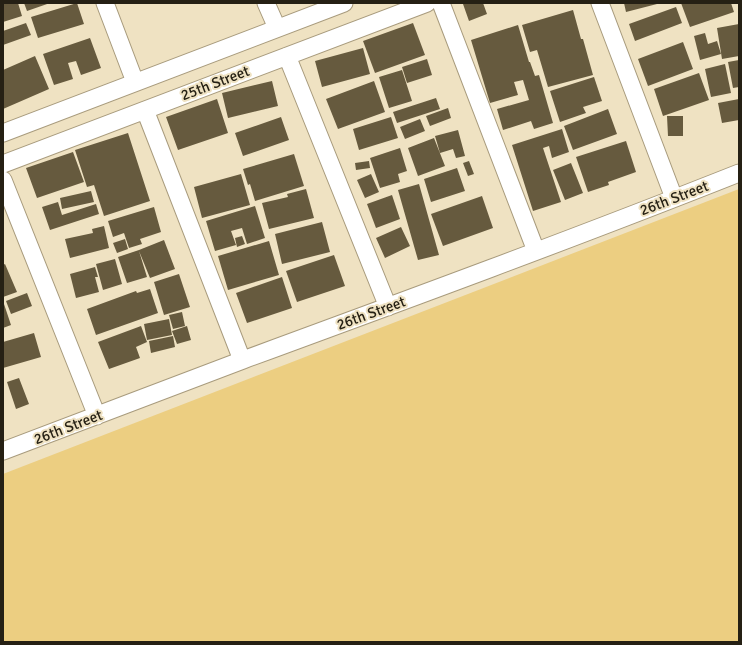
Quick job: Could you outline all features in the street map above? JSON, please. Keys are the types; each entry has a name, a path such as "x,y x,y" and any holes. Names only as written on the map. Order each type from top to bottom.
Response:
{"street":[{"path":"105,3 136,82"},
{"path":"266,3 277,28"},
{"name":"25th Street","path":"3,133 344,3"},
{"name":"25th Street","path":"3,164 427,3"},
{"path":"441,3 536,251"},
{"path":"600,3 674,198"},
{"path":"287,56 388,307"},
{"path":"146,110 242,360"},
{"name":"26th Street","path":"3,451 242,360 388,307 739,173"},
{"path":"3,180 97,416"}],"shaded area":[{"path":"739,189 739,642 3,642 3,474"}],"building":[{"path":"3,3 18,3 22,16 3,22"},
{"path":"24,3 50,3 27,11"},
{"path":"77,3 84,24 38,38 31,17"},
{"path":"483,3 487,14 469,21 463,4"},
{"path":"624,3 657,3 657,4 626,12"},
{"path":"681,3 731,3 734,12 690,27"},
{"path":"676,7 682,23 635,41 629,24"},
{"path":"573,10 593,75 548,87 537,50 530,52 522,25"},
{"path":"26,23 31,35 3,45 3,31"},
{"path":"413,23 425,55 375,73 363,41"},
{"path":"739,24 739,56 722,59 717,28"},
{"path":"518,25 529,62 535,76 539,75 553,123 534,129 531,121 503,130 497,109 529,100 523,80 514,82 518,95 490,103 471,40"},
{"path":"705,33 708,44 717,41 721,54 700,60 694,36"},
{"path":"90,38 101,68 81,75 76,61 68,63 73,79 54,85 43,54"},
{"path":"683,42 693,69 648,86 638,59"},
{"path":"363,48 370,74 322,87 315,61"},
{"path":"35,56 49,89 3,109 3,70"},
{"path":"427,59 432,75 407,83 402,67"},
{"path":"739,60 739,87 733,88 728,62"},
{"path":"725,64 731,93 711,97 705,69"},
{"path":"402,70 412,101 389,108 379,77"},
{"path":"699,73 709,100 663,116 654,89"},
{"path":"594,77 602,101 583,107 586,113 560,122 550,91"},
{"path":"272,81 278,106 228,118 222,93"},
{"path":"374,81 385,112 338,129 326,99"},
{"path":"436,98 440,109 397,123 393,112"},
{"path":"217,99 228,133 178,150 166,117"},
{"path":"739,99 739,120 722,123 718,103"},
{"path":"448,108 451,118 430,126 426,116"},
{"path":"608,109 617,134 573,150 564,126"},
{"path":"667,116 683,116 683,136 668,136"},
{"path":"281,117 289,140 243,156 235,133"},
{"path":"391,117 398,138 359,150 353,129"},
{"path":"420,119 425,131 405,139 400,127"},
{"path":"562,129 569,152 552,158 549,146 543,148 561,202 533,211 512,145"},
{"path":"458,130 465,156 456,158 453,149 440,153 435,136"},
{"path":"128,133 150,201 104,216 94,185 87,187 75,150"},
{"path":"434,138 445,166 418,176 408,148"},
{"path":"626,141 636,172 608,182 609,185 588,192 576,157"},
{"path":"400,148 407,171 398,174 400,182 380,188 370,158"},
{"path":"73,152 84,182 37,198 26,168"},
{"path":"294,154 304,186 255,201 250,184 248,185 243,169"},
{"path":"369,161 370,168 356,170 355,163"},
{"path":"469,161 474,174 468,176 463,163"},
{"path":"571,163 583,193 565,200 553,170"},
{"path":"457,168 465,191 431,202 424,179"},
{"path":"241,174 250,205 202,218 194,187"},
{"path":"371,174 379,192 365,198 357,180"},
{"path":"419,184 439,255 418,260 398,190"},
{"path":"306,189 314,218 269,229 262,203 288,197 287,194"},
{"path":"91,191 94,202 62,209 60,198"},
{"path":"392,195 400,219 376,228 367,204"},
{"path":"482,196 493,228 443,246 431,214"},
{"path":"58,202 62,215 96,204 99,214 50,230 42,207"},
{"path":"255,206 265,238 247,244 242,228 231,231 236,245 215,251 206,221"},
{"path":"154,207 161,232 140,239 142,244 129,248 124,233 113,237 108,221"},
{"path":"322,222 330,252 282,264 275,234"},
{"path":"104,226 109,248 70,258 65,239 93,233 92,229"},
{"path":"401,227 410,246 385,258 376,238"},
{"path":"242,236 245,244 237,247 235,238"},
{"path":"125,239 128,249 117,253 113,243"},
{"path":"164,240 175,269 150,278 139,251 147,277 127,283 118,257"},
{"path":"269,241 279,275 228,290 218,256"},
{"path":"334,255 345,286 297,302 286,271"},
{"path":"115,259 122,284 103,290 96,264"},
{"path":"5,264 17,292 3,297 3,265"},
{"path":"95,267 98,277 95,277 99,292 76,298 70,274"},
{"path":"179,274 190,307 164,315 154,282"},
{"path":"282,277 292,308 247,323 236,293"},
{"path":"150,289 158,313 96,335 87,309 136,291 137,293"},
{"path":"27,293 32,306 11,314 6,301"},
{"path":"3,301 11,325 3,328"},
{"path":"182,312 185,326 173,329 169,315"},
{"path":"169,319 172,335 147,340 144,324"},
{"path":"141,326 147,342 136,347 140,358 109,369 98,342"},
{"path":"187,326 191,340 177,344 172,331"},
{"path":"34,333 41,357 3,368 3,342"},
{"path":"173,336 175,347 151,353 149,341"},
{"path":"19,378 29,404 16,409 7,382"}]}
